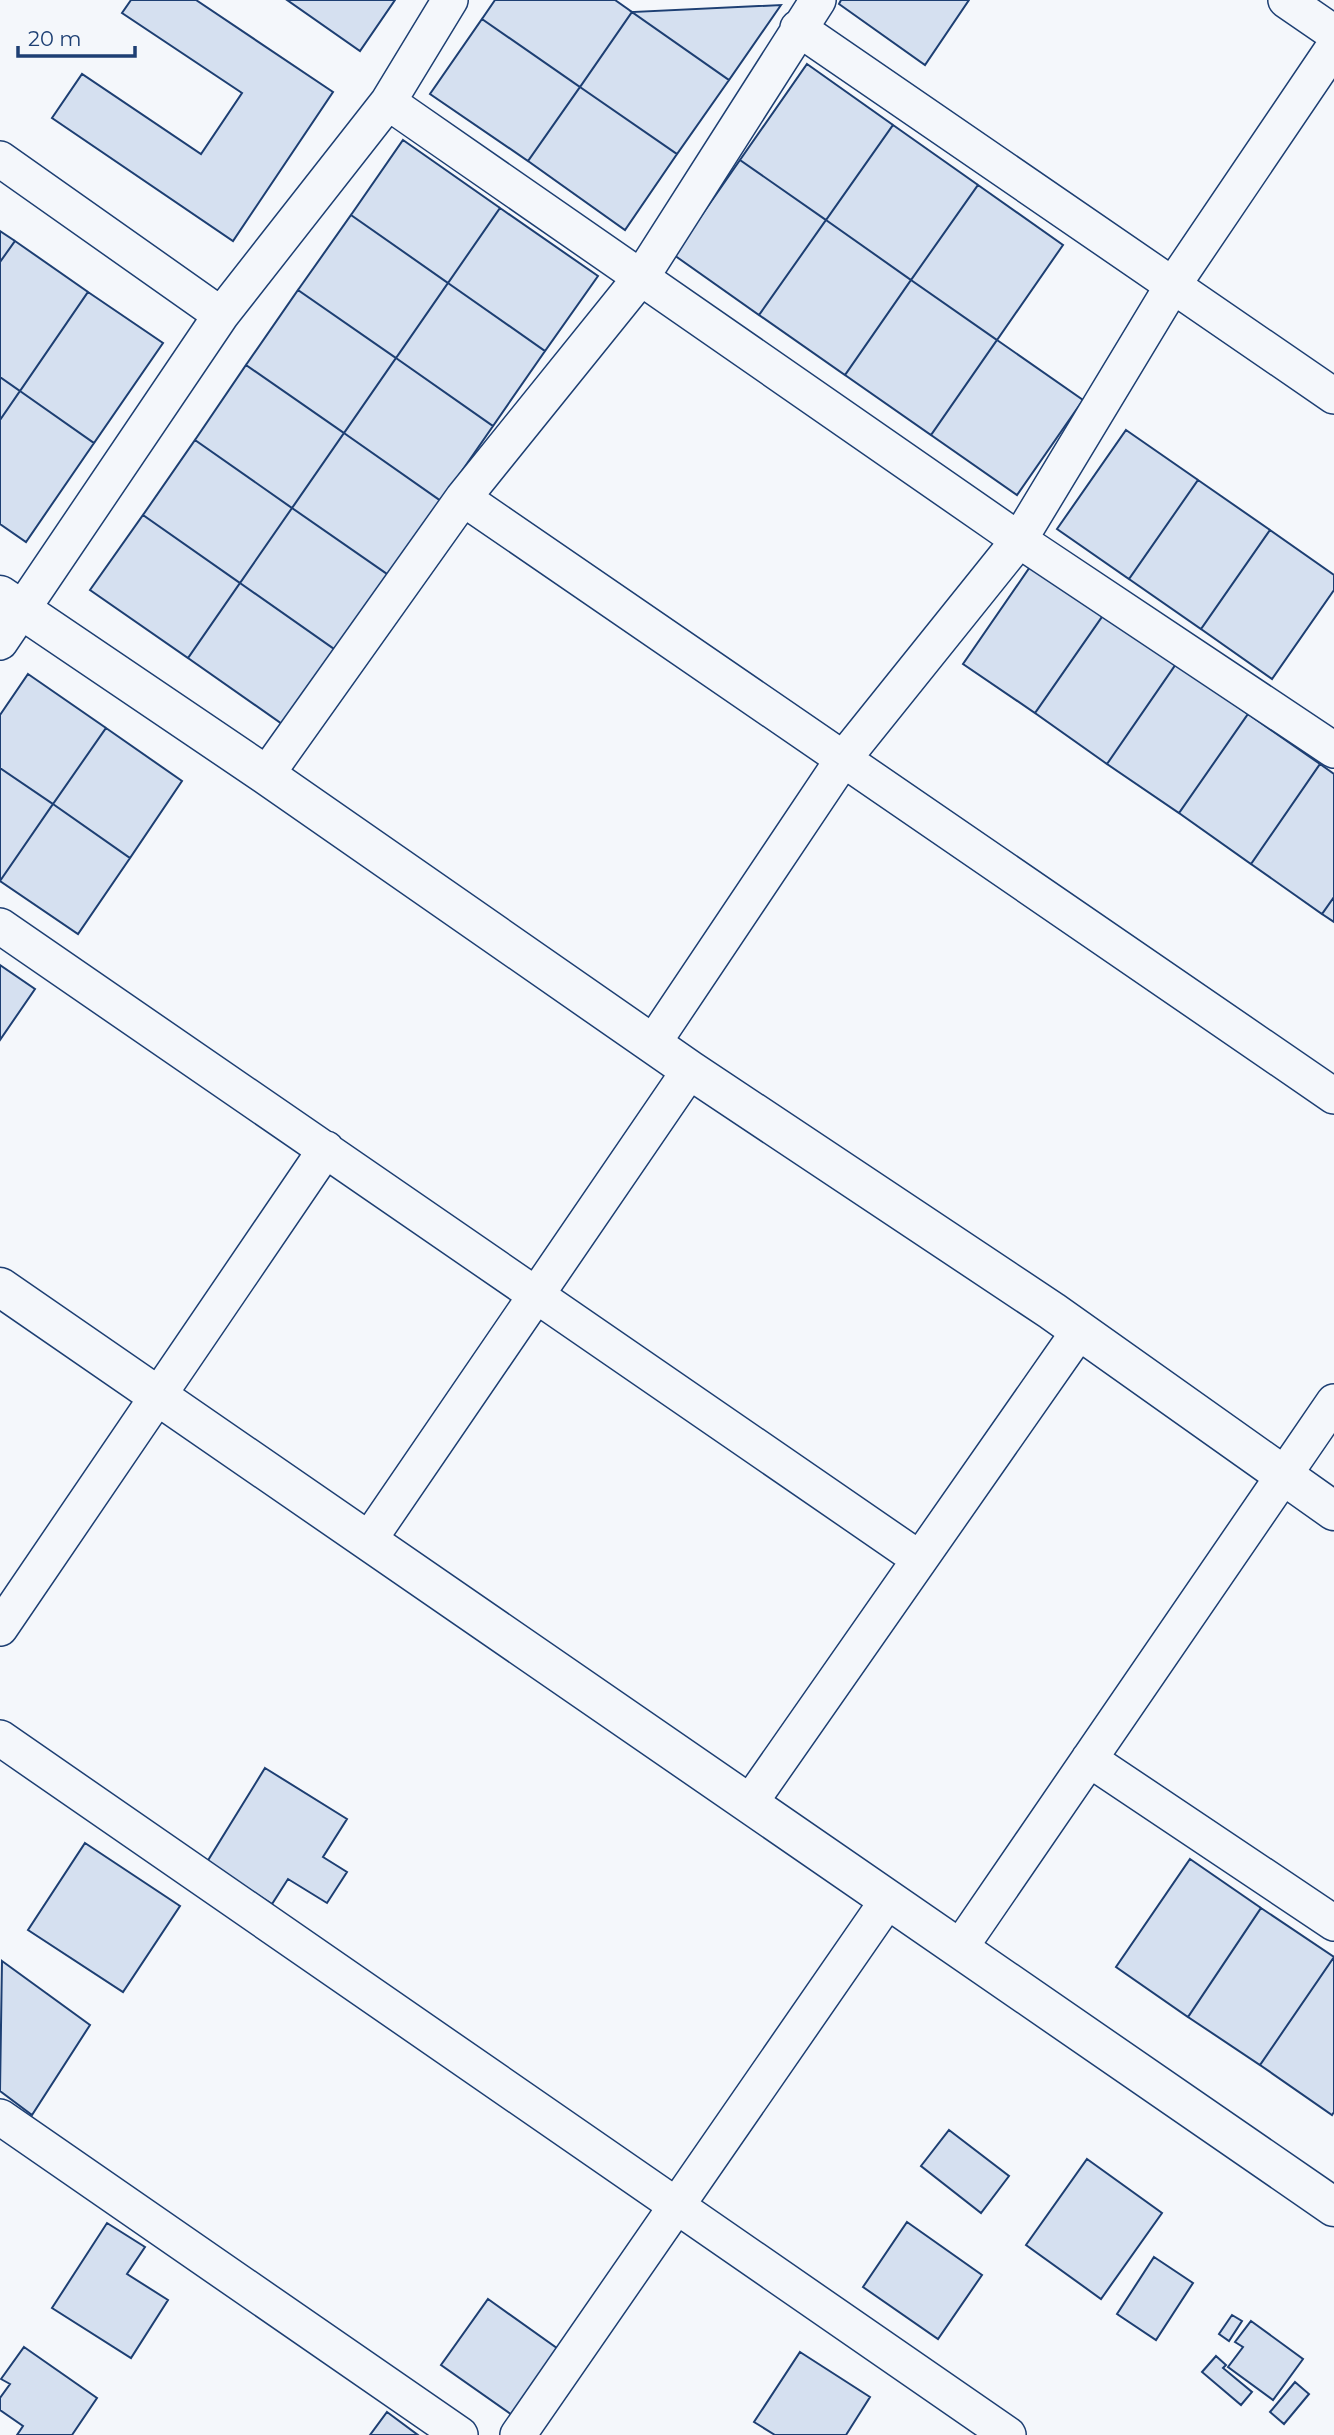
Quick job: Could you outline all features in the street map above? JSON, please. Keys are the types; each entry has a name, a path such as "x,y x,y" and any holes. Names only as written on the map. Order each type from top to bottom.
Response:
{"street":[{"path":"0,642 12,603 221,315 388,102 450,0"},
{"path":"266,775 463,498 642,276 818,0"},
{"path":"1286,0 1334,33"},
{"path":"798,28 1334,396"},
{"path":"653,1043 844,758 1019,540 1173,285 1334,47"},
{"path":"388,102 1019,540 1334,750"},
{"path":"0,159 221,315"},
{"path":"463,498 1334,1097"},
{"path":"12,603 266,775 690,1070 1080,1330 1334,1511"},
{"path":"0,926 918,1558"},
{"path":"368,1541 690,1070"},
{"path":"0,1628 326,1149"},
{"path":"0,1287 1334,2207"},
{"path":"749,1804 918,1558 1080,1330"},
{"path":"960,1949 1334,1402"},
{"path":"0,1738 1008,2435"},
{"path":"1089,1759 1334,1923"},
{"path":"518,2435 888,1899"},
{"path":"0,2117 460,2435"}],"building":[{"path":"131,0 196,0 333,92 233,241 52,118 82,74 201,154 242,93 122,13"},
{"path":"287,0 395,0 360,51"},
{"path":"495,0 615,0 632,12 580,87 482,19"},
{"path":"841,0 969,0 925,65 839,4"},
{"path":"781,5 729,80 632,12"},
{"path":"632,12 729,80 677,154 580,87"},
{"path":"482,19 580,87 528,161 430,94"},
{"path":"807,64 893,125 826,220 740,160"},
{"path":"580,87 677,154 625,230 528,161"},
{"path":"893,125 978,185 911,280 826,220"},
{"path":"403,140 500,208 448,283 351,215"},
{"path":"740,160 826,220 759,315 674,255"},
{"path":"978,185 1063,245 997,340 911,280"},
{"path":"500,208 598,276 545,351 448,283"},
{"path":"351,215 448,283 396,358 298,290"},
{"path":"826,220 911,280 845,375 759,315"},
{"path":"0,231 15,241 0,262"},
{"path":"15,241 88,292 20,391 0,377 0,262"},
{"path":"911,280 997,340 931,435 845,375"},
{"path":"448,283 545,351 493,426 396,358"},
{"path":"298,290 396,358 344,433 246,365"},
{"path":"88,292 163,343 94,443 20,391"},
{"path":"997,340 1083,400 1017,495 931,435"},
{"path":"396,358 493,426 441,501 344,433"},
{"path":"246,365 344,433 292,508 195,440"},
{"path":"0,377 20,391 0,420"},
{"path":"20,391 94,443 26,542 0,524 0,420"},
{"path":"1126,430 1198,480 1129,579 1057,529"},
{"path":"344,433 441,501 390,576 292,508"},
{"path":"195,440 292,508 240,583 143,515"},
{"path":"1198,480 1270,530 1201,629 1129,579"},
{"path":"292,508 390,576 337,651 240,583"},
{"path":"143,515 240,583 188,658 90,590"},
{"path":"1270,530 1334,575 1334,590 1272,679 1201,629"},
{"path":"1032,564 1104,614 1035,713 963,664"},
{"path":"240,583 337,651 285,726 188,658"},
{"path":"1104,614 1176,664 1107,764 1035,713"},
{"path":"1176,664 1248,714 1179,813 1107,764"},
{"path":"28,674 106,728 53,804 0,768 0,715"},
{"path":"1248,714 1320,764 1251,864 1179,813"},
{"path":"106,728 182,781 130,858 53,804"},
{"path":"1320,764 1334,774 1334,897 1322,914 1251,864"},
{"path":"0,768 53,804 0,881"},
{"path":"53,804 130,858 78,934 0,881"},
{"path":"1334,897 1334,922 1322,914"},
{"path":"0,965 35,989 0,1040"},
{"path":"265,1768 347,1819 323,1857 347,1872 327,1903 288,1879 272,1904 207,1862"},
{"path":"85,1843 180,1906 123,1992 28,1930"},
{"path":"1190,1859 1261,1908 1188,2017 1116,1967"},
{"path":"1261,1908 1334,1957 1260,2065 1188,2017"},
{"path":"1334,1957 1334,2112 1332,2115 1260,2065"},
{"path":"2,1961 90,2025 32,2115 0,2091"},
{"path":"949,2130 1009,2176 981,2213 921,2166"},
{"path":"1087,2159 1162,2213 1101,2299 1026,2245"},
{"path":"907,2222 982,2275 938,2339 863,2287"},
{"path":"107,2223 145,2247 127,2274 168,2300 131,2358 52,2308"},
{"path":"1154,2257 1193,2283 1156,2340 1117,2314"},
{"path":"488,2299 568,2356 522,2422 441,2365"},
{"path":"1232,2315 1242,2321 1229,2341 1219,2334"},
{"path":"1251,2321 1303,2359 1273,2400 1228,2367 1243,2347 1235,2342"},
{"path":"24,2347 97,2398 72,2435 17,2435 23,2426 0,2410 0,2398 10,2384 1,2379"},
{"path":"800,2352 870,2397 846,2435 775,2435 754,2422"},
{"path":"1216,2356 1226,2365 1223,2368 1252,2392 1241,2405 1202,2372"},
{"path":"1295,2382 1309,2394 1284,2424 1270,2412"},
{"path":"387,2412 418,2435 370,2435"}]}
